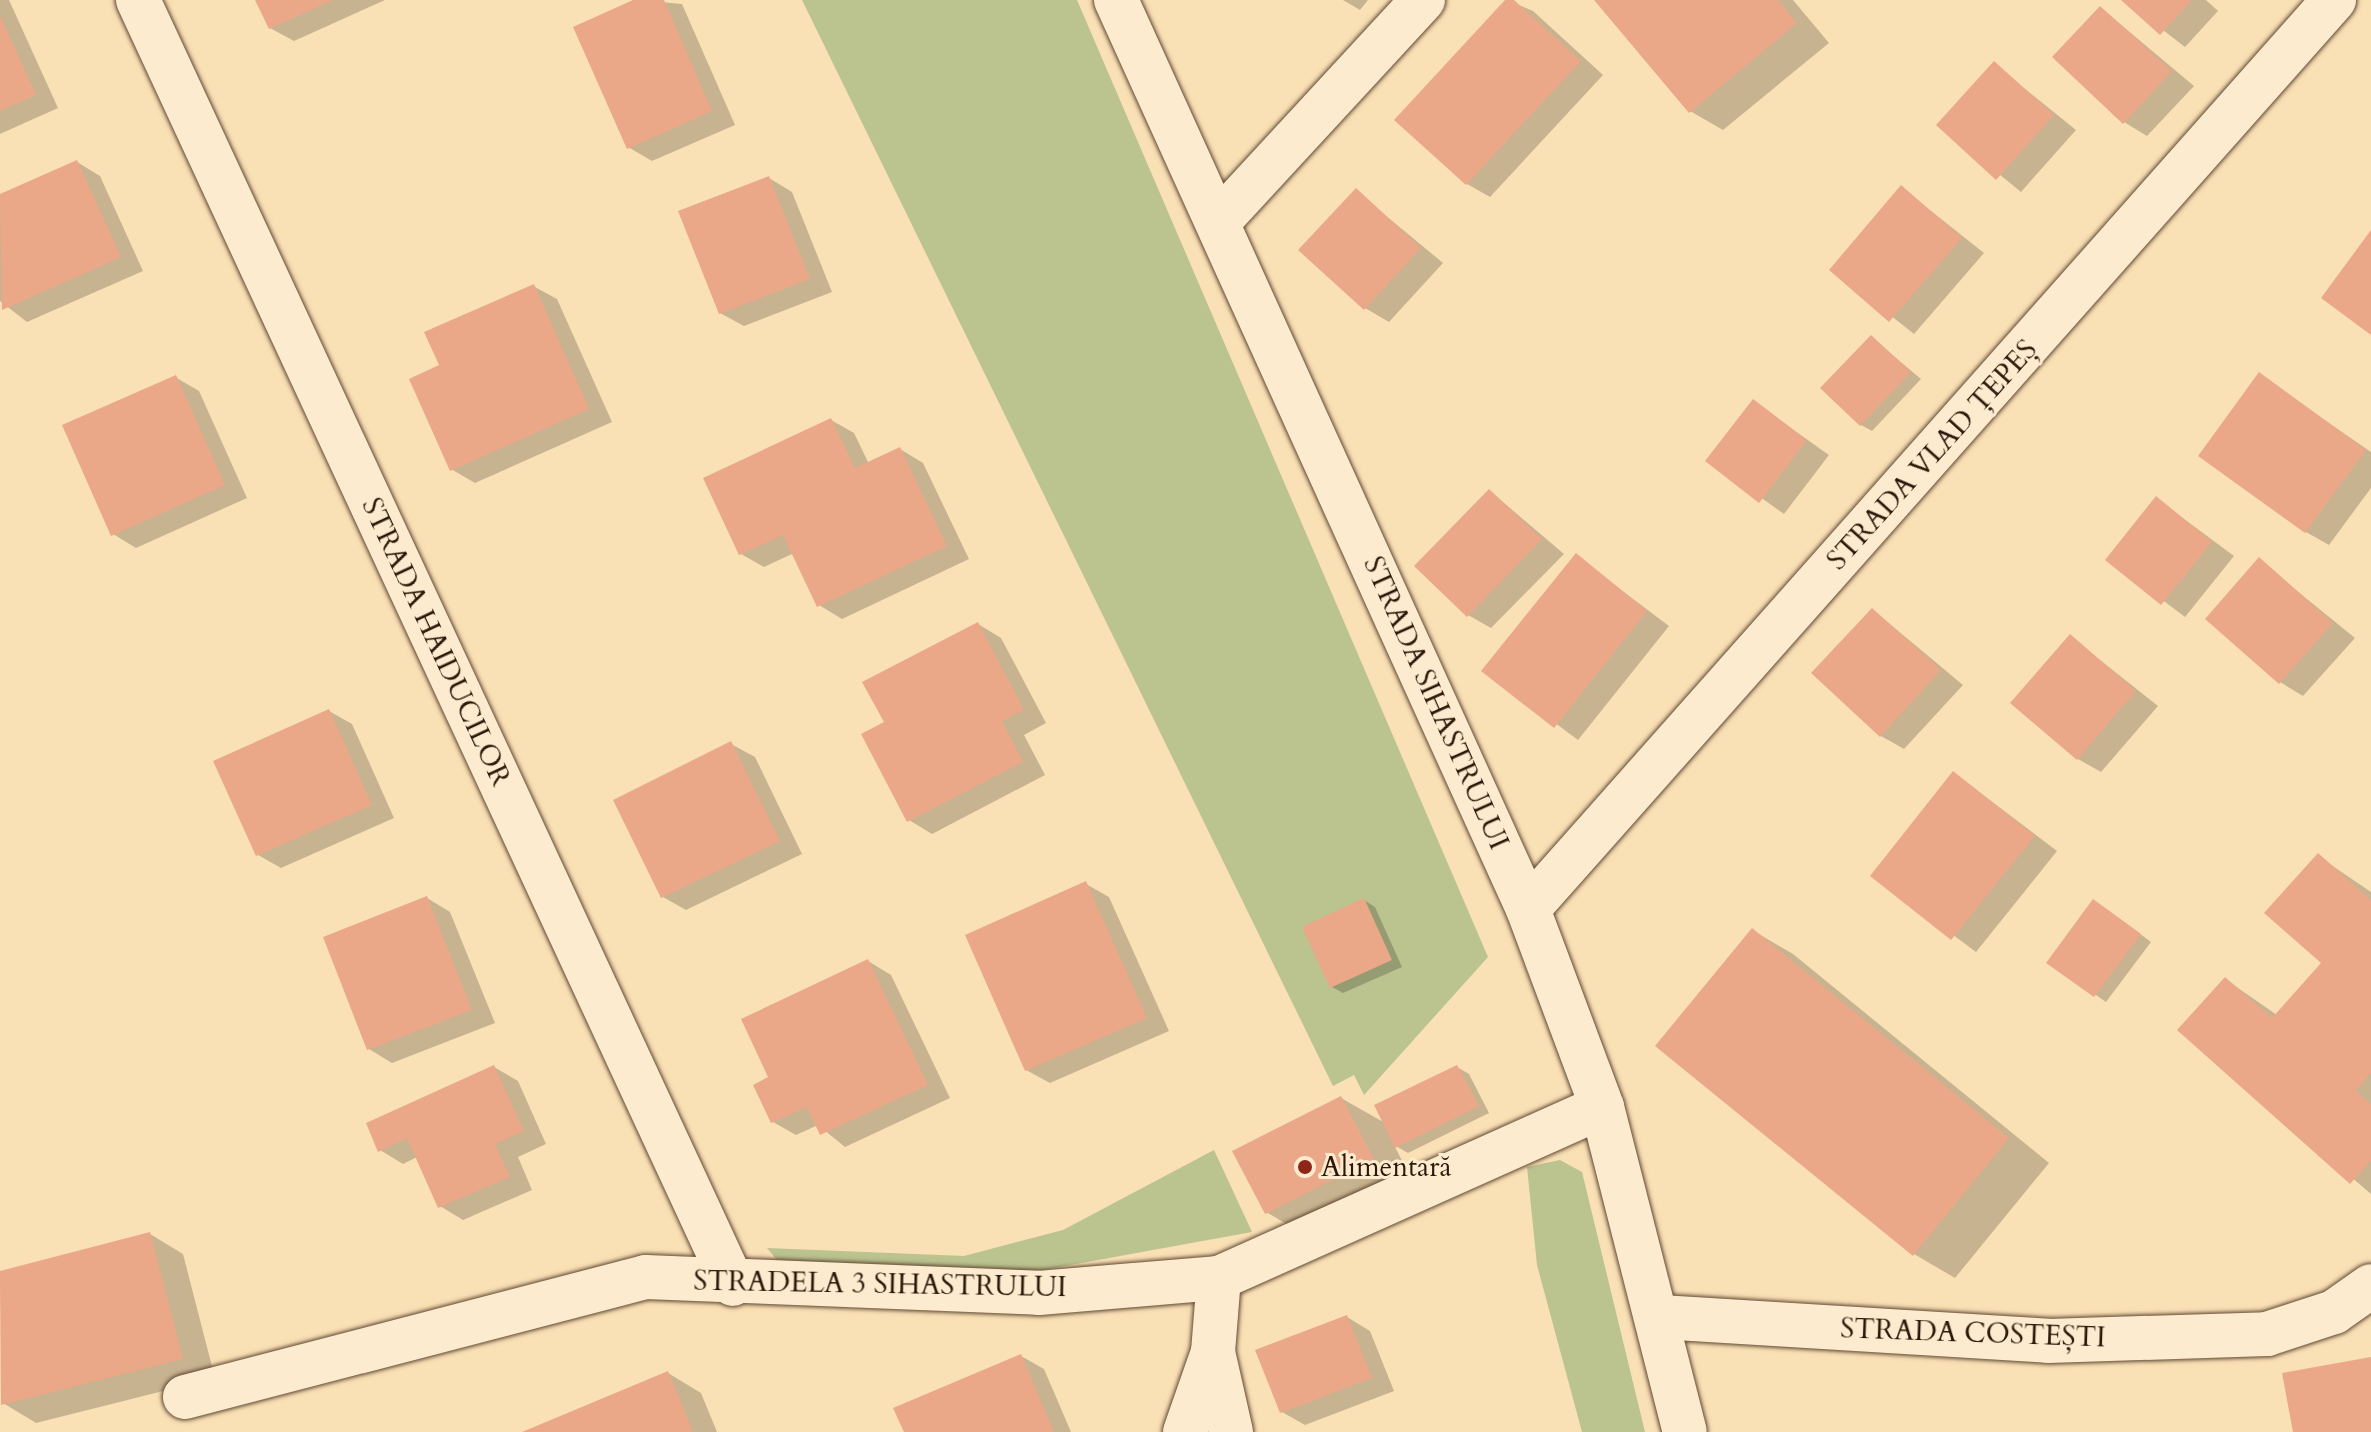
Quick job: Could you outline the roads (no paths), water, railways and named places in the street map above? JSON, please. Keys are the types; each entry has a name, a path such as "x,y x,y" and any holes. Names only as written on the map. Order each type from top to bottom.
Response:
{"street":[{"name":"STRADA HAIDUCILOR","path":"138,0 733,1284"},
{"name":"STRADA SIHASTRULUI","path":"1116,0 1219,221 1528,909 1602,1107 1660,1317 1685,1432"},
{"path":"1219,221 1423,0"},
{"name":"STRADA VLAD ȚEPEȘ","path":"1528,909 2334,0"},
{"name":"STRADELA 3 SIHASTRULUI","path":"185,1397 646,1277 733,1284 1039,1293 1219,1278 1602,1107"},
{"path":"1185,1432 1213,1352 1219,1278"},
{"name":"STRADA COSTEȘTI","path":"1660,1317 2048,1341 2267,1334 2334,1312 2371,1286"},
{"path":"1213,1352 1231,1432"}],"place":[{"name":"Alimentară","path":"1305,1167"}]}
